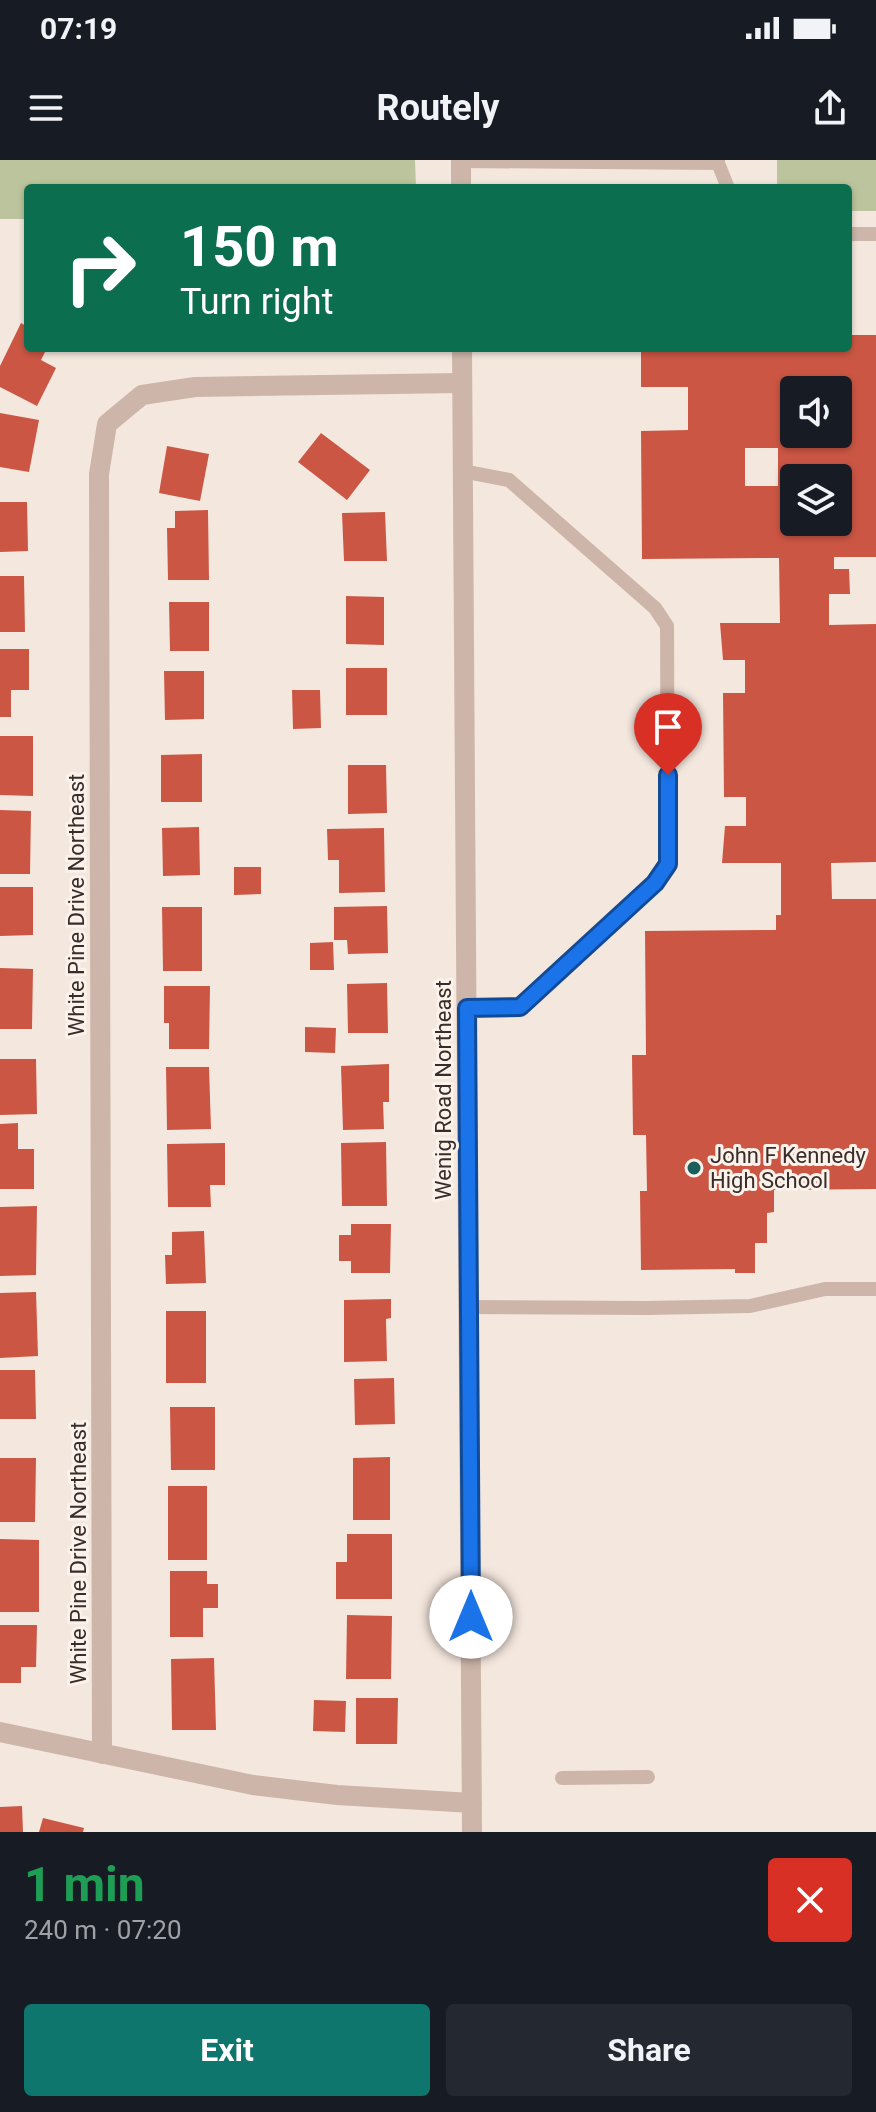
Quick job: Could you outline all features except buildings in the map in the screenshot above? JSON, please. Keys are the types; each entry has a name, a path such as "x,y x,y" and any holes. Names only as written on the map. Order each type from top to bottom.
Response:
{"street":[{"path":"461,160 461,184"},
{"name":"Wenig Road Northeast","path":"462,352 472,1832"},
{"name":"White Pine Drive Northeast","path":"102,1754 99,474 107,424 142,395 195,387 462,383"},
{"path":"0,1732 253,1785 337,1795 472,1803"}],"lane":[{"path":"461,160 718,161 727,184"},
{"path":"852,234 876,234"},
{"path":"462,471 509,480 655,608 667,626 668,864 655,883 520,1007 467,1008"},
{"path":"469,1307 750,1306 825,1289 876,1289"},
{"path":"562,1778 648,1777"}],"green space":[{"path":"0,160 415,160 416,184 24,184 24,219 0,219"},
{"path":"777,160 876,160 876,211 852,211 852,184 777,184"}],"place":[{"name":"John F Kennedy High School","path":"694,1168"}],"route":[{"path":"471,1617 467,1008 520,1007 655,883 668,864 668,775"}]}
